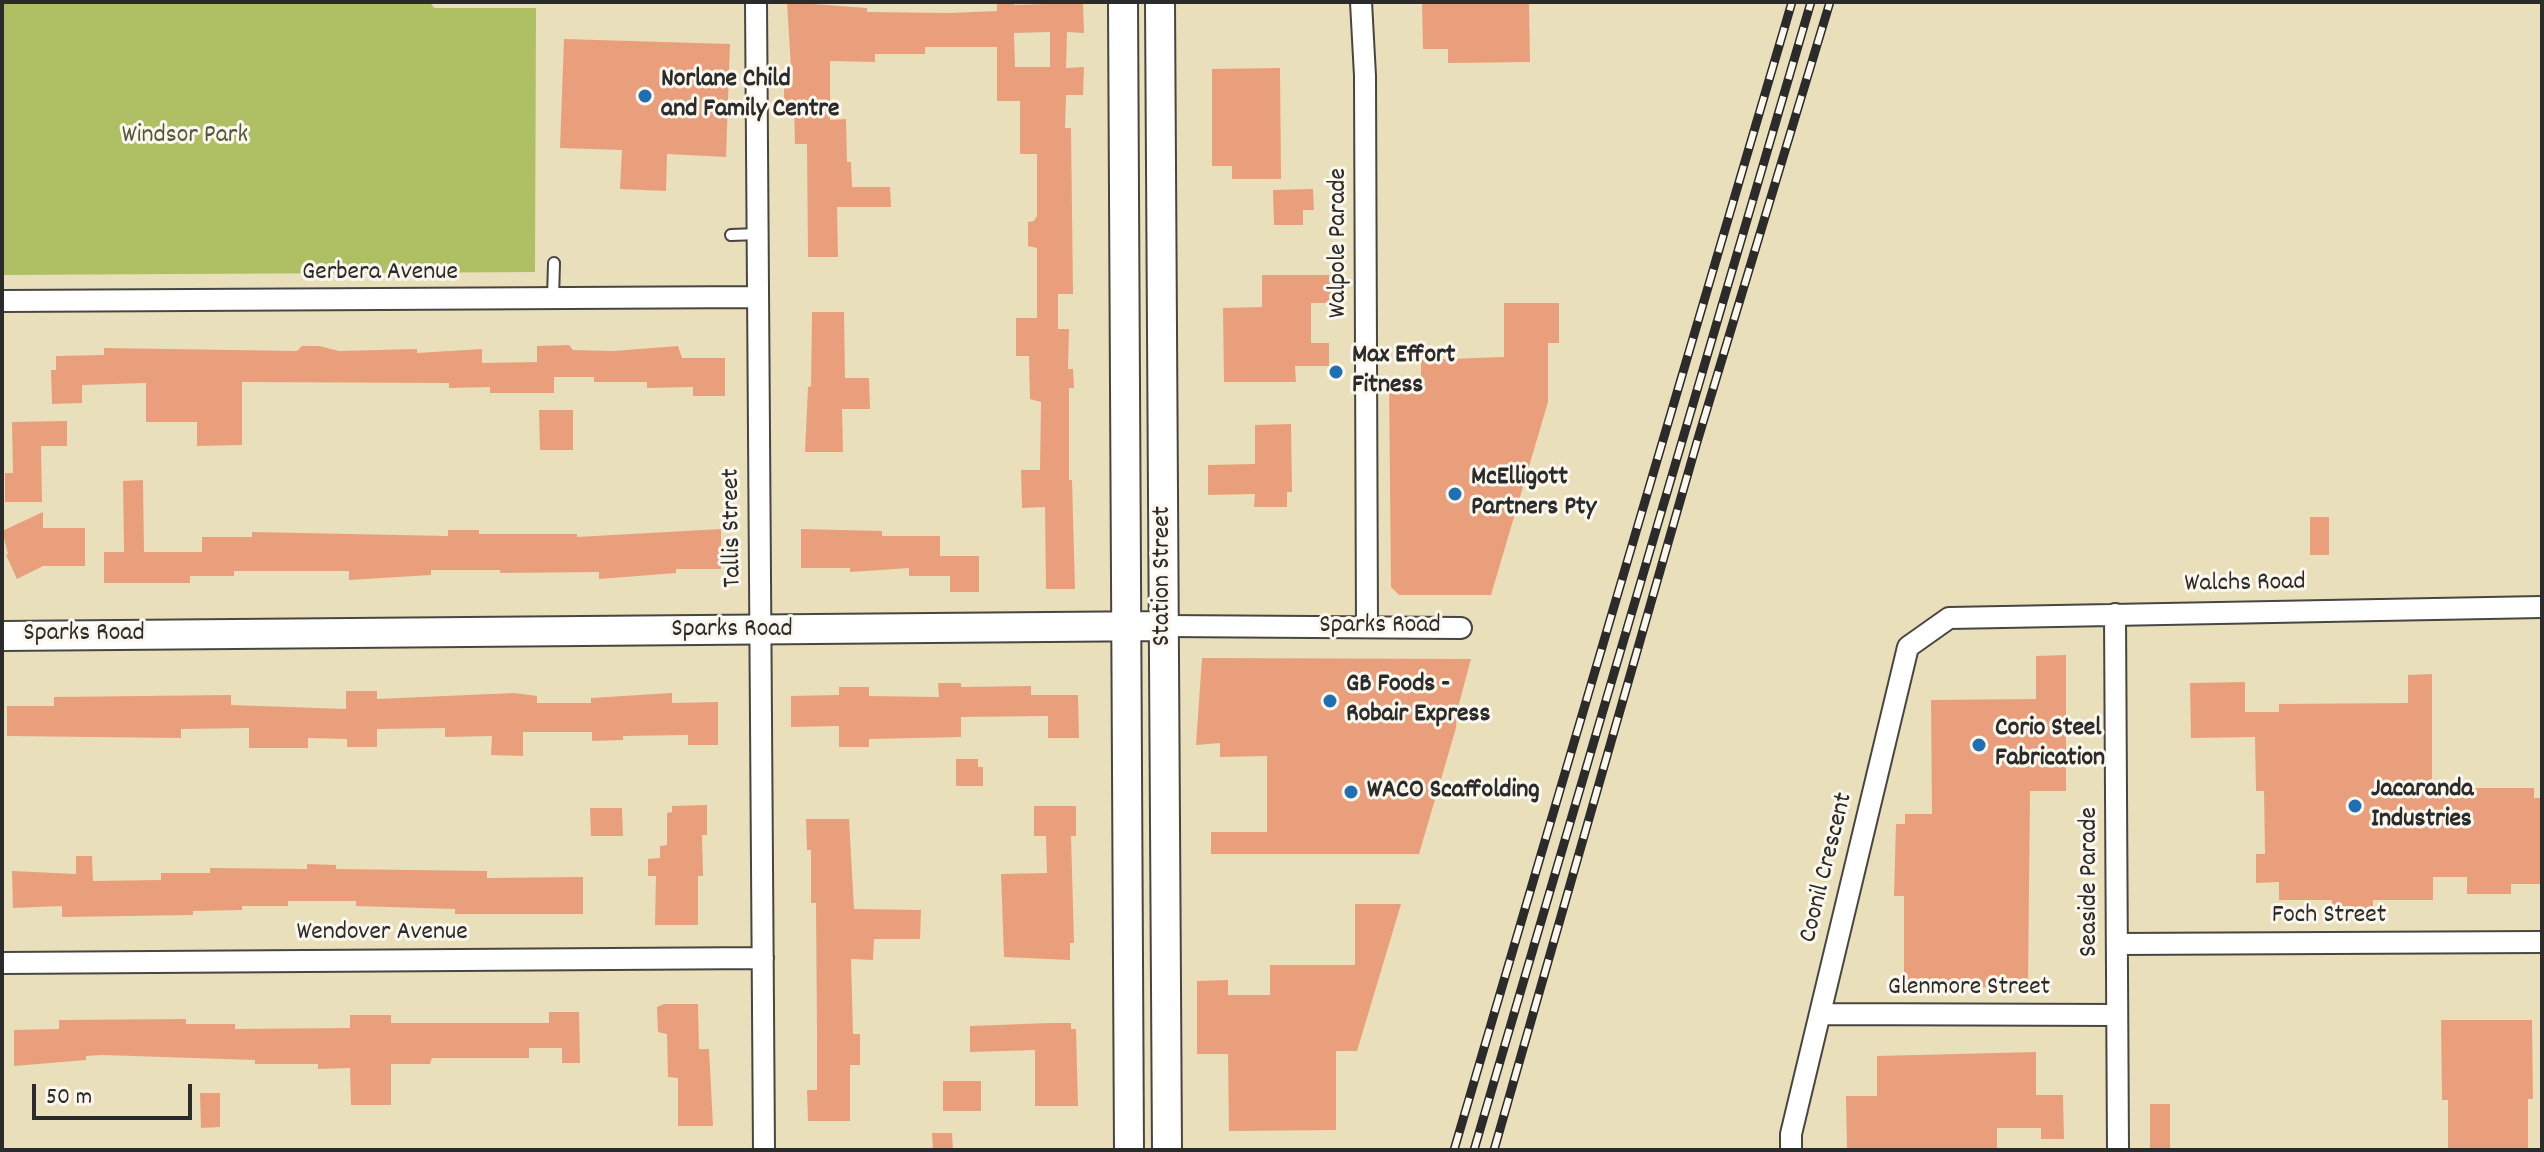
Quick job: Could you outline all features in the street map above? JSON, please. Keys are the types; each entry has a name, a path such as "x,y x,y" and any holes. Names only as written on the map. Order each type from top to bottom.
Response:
{"main road":[{"name":"Station Street","path":"1123,2 1129,1150"},
{"name":"Station Street","path":"1160,2 1167,1150"},
{"name":"Sparks Road","path":"2,636 1164,626"}],"street":[{"name":"Tallis Street","path":"756,2 764,1150"},
{"name":"Walpole Parade","path":"1361,2 1365,76 1367,627"},
{"name":"Gerbera Avenue","path":"2,301 758,297"},
{"name":"Walchs Road","path":"1949,618 2542,607"},
{"name":"Seaside Parade","path":"2115,614 2118,1150"},
{"name":"Coonil Crescent","path":"1791,1150 1791,1134 1908,647 1949,618"},
{"name":"Sparks Road","path":"1164,626 1461,628"},
{"name":"Foch Street","path":"2117,944 2542,942"},
{"name":"Wendover Avenue","path":"2,963 763,958"},
{"name":"Glenmore Street","path":"1820,1014 2117,1015"}],"lane":[{"path":"731,235 758,234"},
{"path":"553,299 554,263"}],"green space":[{"name":"Windsor Park","path":"2,2 430,2 434,8 536,8 535,272 2,275"}],"building":[{"path":"787,2 867,8 867,12 950,13 997,11 997,2 1014,2 1014,5 1083,3 1084,33 1067,32 1066,68 1084,67 1083,95 1066,95 1065,128 1071,128 1073,294 1058,294 1058,329 1069,329 1068,369 1073,369 1074,388 1069,388 1069,480 1072,480 1075,589 1046,589 1045,507 1022,508 1021,470 1040,470 1041,402 1030,399 1029,356 1016,356 1016,318 1037,318 1037,248 1028,246 1028,222 1034,221 1037,216 1037,154 1020,154 1020,101 997,101 997,47 925,47 925,54 875,54 875,62 830,61 830,120 846,119 847,162 851,162 852,187 890,187 891,207 837,207 838,257 808,257 807,144 795,144 794,101 784,101 784,78 788,78 791,68","holes":["1050,32 1050,67 1015,67 1014,33"]},
{"path":"1422,2 1529,2 1530,62 1448,63 1448,49 1423,49"},
{"name":"Norlane Child and Family Centre","path":"564,39 730,44 726,157 667,154 666,191 620,189 622,150 560,148"},
{"path":"1280,68 1281,179 1232,179 1232,166 1212,166 1212,69"},
{"path":"1313,189 1314,210 1303,210 1303,225 1274,225 1273,190"},
{"path":"1262,275 1339,275 1339,303 1311,303 1311,343 1329,343 1329,366 1295,366 1296,382 1224,382 1223,308 1262,307"},
{"name":"McElligott Partners Pty","path":"1504,303 1559,303 1559,343 1548,343 1548,402 1491,595 1399,595 1391,587 1389,378 1421,378 1421,360 1504,357"},
{"path":"812,312 844,312 845,378 869,378 870,409 842,409 843,452 805,452 808,387 811,386"},
{"path":"569,345 573,350 613,351 678,346 682,358 725,358 725,396 693,396 693,387 647,388 647,382 594,382 594,377 554,377 554,393 490,393 490,387 449,388 449,383 242,382 242,445 197,446 197,422 146,422 146,383 82,385 82,403 52,404 51,370 56,370 56,356 104,355 104,348 297,351 302,346 319,346 339,351 417,349 417,353 482,349 482,363 537,362 537,346"},
{"path":"539,410 573,410 573,450 540,450"},
{"path":"67,421 67,446 41,446 42,502 5,502 5,473 13,473 12,422"},
{"path":"1291,424 1292,492 1287,492 1287,507 1254,507 1255,494 1208,495 1208,465 1255,464 1255,425"},
{"path":"143,480 144,552 202,552 202,537 252,537 252,532 448,536 448,530 479,530 479,534 577,534 577,537 721,529 721,569 676,569 676,573 599,579 599,572 431,570 431,575 349,580 349,571 234,571 234,576 190,576 190,583 104,583 104,552 124,552 123,481"},
{"path":"43,512 43,528 85,528 85,566 43,566 17,579 6,555 2,531"},
{"path":"2310,517 2329,517 2329,555 2310,555"},
{"path":"801,529 882,531 882,536 940,536 940,556 979,556 979,592 950,592 950,576 909,576 909,568 850,572 850,568 801,568"},
{"path":"2066,655 2066,791 2030,791 2028,988 1904,986 1904,896 1894,896 1896,824 1905,824 1905,814 1932,814 1931,700 2036,699 2036,656"},
{"path":"1202,658 1471,659 1457,711 1456,728 1419,854 1211,854 1211,832 1267,832 1267,756 1220,757 1220,743 1196,745"},
{"name":"Jacaranda Industries","path":"2432,674 2432,788 2534,788 2534,798 2542,798 2542,884 2511,884 2511,894 2467,894 2467,877 2433,877 2433,900 2373,900 2373,910 2332,910 2332,900 2279,900 2279,882 2256,883 2256,854 2265,854 2264,791 2256,791 2255,737 2191,738 2190,683 2245,682 2245,712 2279,712 2279,704 2408,703 2408,675"},
{"path":"938,683 961,683 961,687 1031,686 1031,695 1078,695 1079,738 1048,738 1048,716 961,717 961,737 869,739 869,747 839,747 839,726 791,727 791,696 839,695 839,687 869,687 869,696 939,697"},
{"path":"346,691 377,691 377,699 514,693 537,696 537,703 591,703 591,698 672,693 672,703 718,702 718,745 688,745 688,735 623,736 623,740 592,741 592,732 523,732 523,756 491,755 492,736 445,737 445,728 377,729 377,747 347,747 347,739 308,738 308,748 249,748 249,728 181,729 181,738 7,736 7,706 54,706 54,697 231,695 231,705 346,709"},
{"path":"956,759 978,759 978,767 983,767 983,786 956,786"},
{"path":"707,805 707,835 702,835 703,876 698,876 698,925 655,925 656,876 648,876 648,859 660,858 660,846 667,845 667,813 672,812 672,806"},
{"path":"1034,806 1076,806 1076,836 1071,836 1074,943 1070,943 1070,960 1004,957 1001,874 1047,873 1046,836 1034,836"},
{"path":"590,808 622,808 623,836 591,836"},
{"path":"806,819 849,819 854,909 921,910 920,939 874,939 873,960 851,959 853,1034 860,1034 860,1065 850,1065 850,1121 808,1121 807,1090 817,1090 817,1035 816,903 811,903 811,850 807,850"},
{"path":"76,856 92,856 93,881 161,880 161,873 210,873 210,868 307,869 307,864 336,865 336,869 487,871 487,878 583,877 583,914 455,914 455,909 356,906 356,901 288,901 288,906 242,906 242,910 193,911 193,915 62,917 62,906 13,908 12,871 76,874"},
{"path":"1355,904 1401,904 1357,1051 1336,1051 1336,1130 1229,1131 1228,1054 1197,1054 1197,981 1228,980 1228,995 1270,995 1270,965 1355,965"},
{"path":"664,1004 698,1004 699,1049 709,1049 713,1126 678,1126 678,1078 668,1077 667,1034 658,1032 657,1007"},
{"path":"549,1012 579,1012 580,1063 562,1063 562,1048 529,1048 529,1058 432,1058 430,1064 391,1064 391,1105 351,1105 350,1068 318,1069 318,1064 255,1064 255,1060 102,1055 86,1056 86,1060 14,1066 14,1030 59,1029 59,1020 186,1019 186,1024 235,1024 235,1029 350,1028 350,1015 391,1015 391,1023 549,1023"},
{"path":"2441,1020 2532,1020 2533,1099 2528,1099 2528,1150 2448,1150 2448,1100 2442,1100"},
{"path":"1071,1023 1071,1029 1076,1029 1078,1106 1035,1106 1035,1050 970,1052 970,1026"},
{"path":"2036,1052 2036,1095 2063,1095 2064,1139 2041,1139 2041,1128 1997,1128 1997,1150 1847,1150 1846,1096 1877,1096 1877,1056"},
{"path":"943,1081 981,1081 981,1111 943,1111"},
{"path":"200,1093 220,1093 220,1127 201,1128"},
{"path":"2150,1104 2170,1104 2170,1150 2150,1150"},
{"path":"932,1133 952,1133 953,1150 933,1150"}],"railway":[{"path":"1454,1150 1792,2"},
{"path":"1474,1150 1811,2"},
{"path":"1494,1150 1697,442 1830,2"}],"place":[{"name":"Norlane Child and Family Centre","path":"645,96"},
{"name":"Max Effort Fitness","path":"1336,372"},
{"name":"McElligott Partners Pty","path":"1455,494"},
{"name":"GB Foods - Robair Express","path":"1330,701"},
{"name":"Corio Steel Fabrication","path":"1979,745"},
{"name":"WACO Scaffolding","path":"1351,792"},
{"name":"Jacaranda Industries","path":"2355,806"}]}
